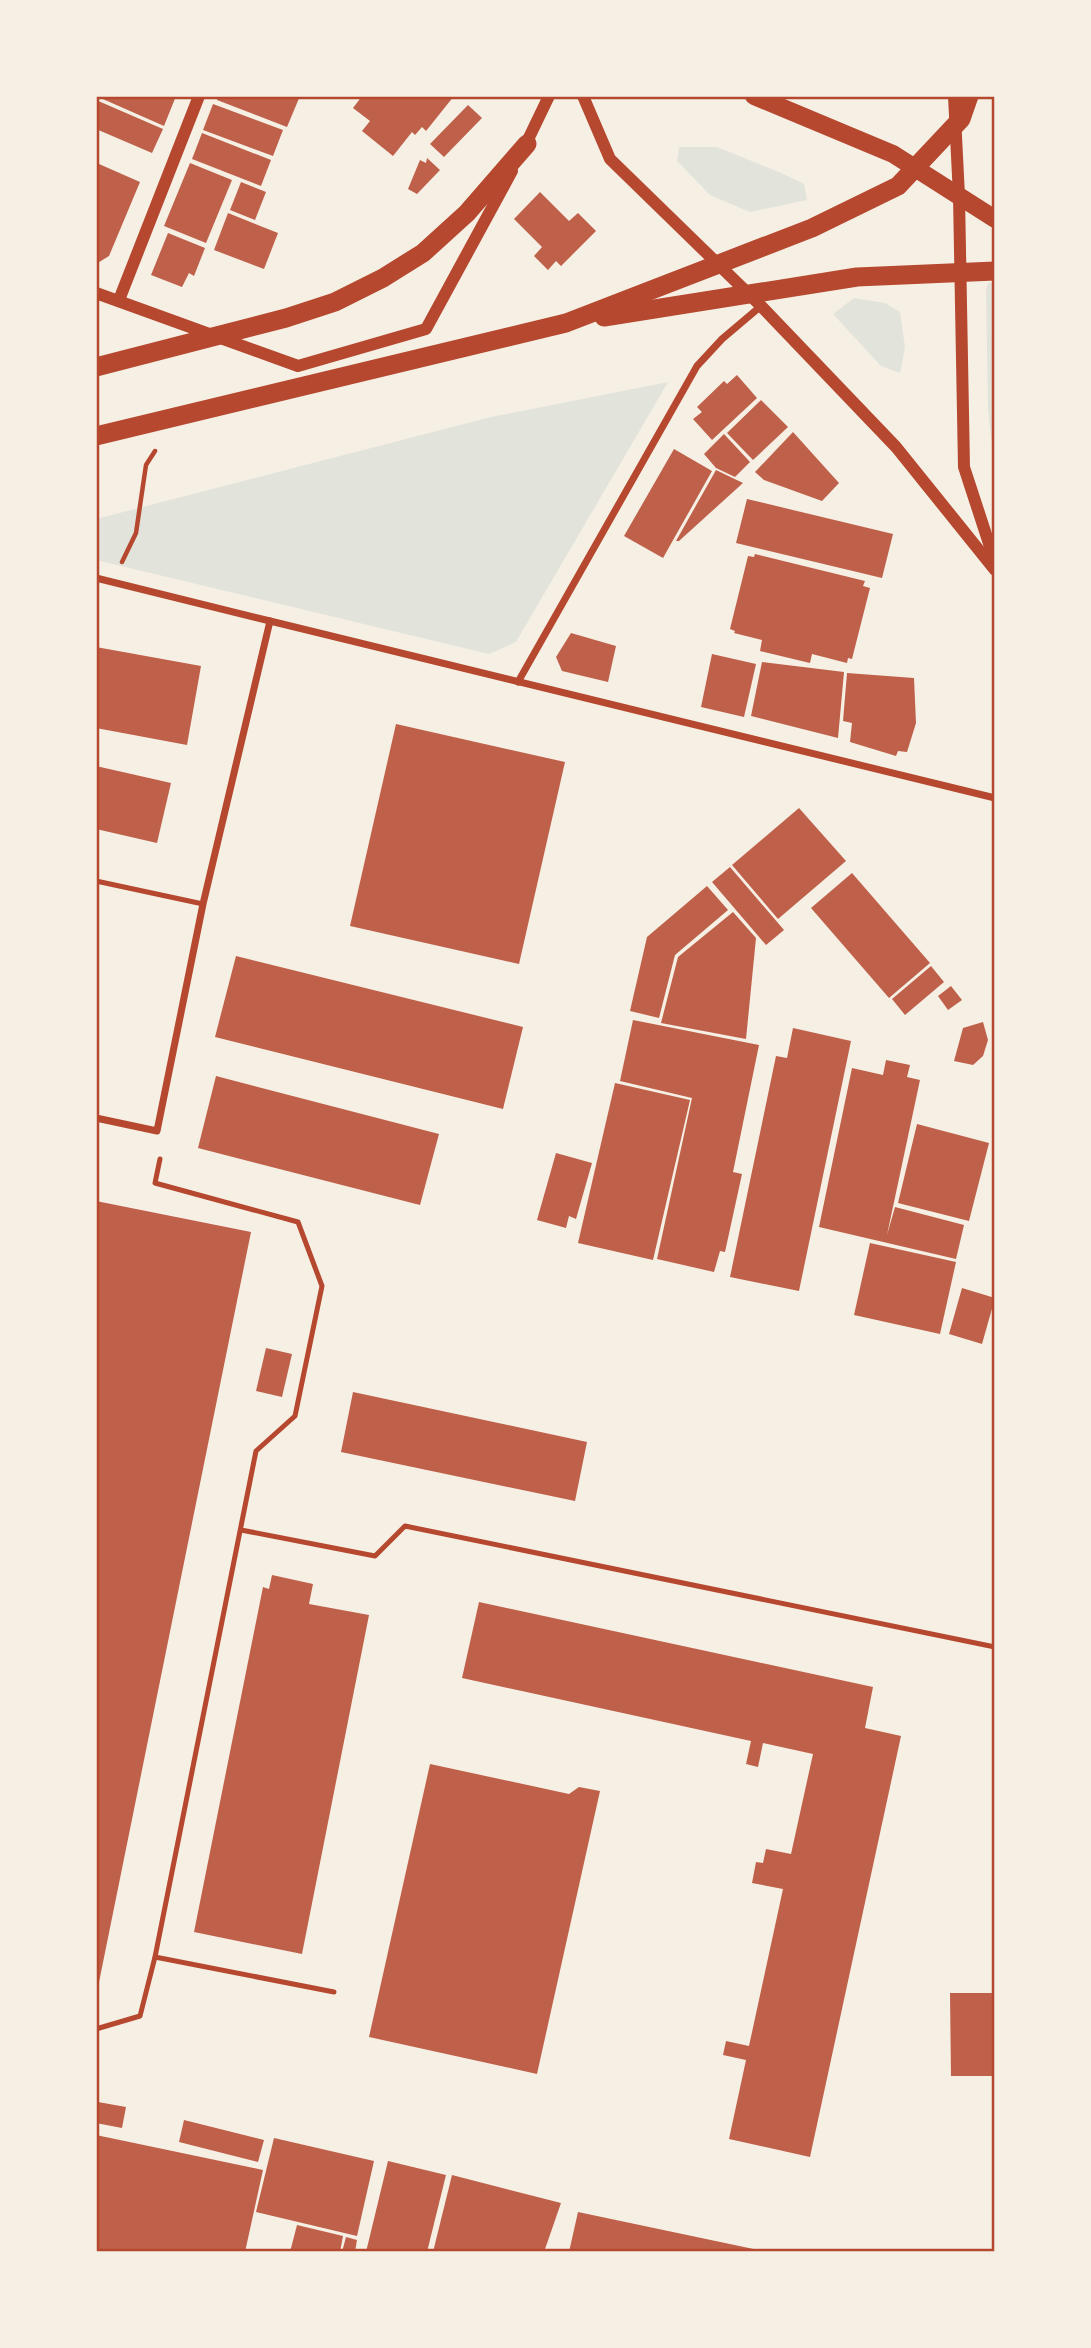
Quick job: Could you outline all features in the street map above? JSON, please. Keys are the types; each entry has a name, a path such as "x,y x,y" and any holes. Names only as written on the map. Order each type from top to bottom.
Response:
{"highway":[{"path":"566,323 813,228 898,186 961,119 970,96"},
{"path":"96,367 286,318 335,302 383,278 423,253 467,213 527,144"},
{"path":"96,436 566,323 857,277 995,271"}],"main road":[{"path":"754,96 893,155 995,219"}],"street":[{"path":"119,300 199,96"},
{"path":"96,293 298,366 426,328 527,144 549,96"},
{"path":"583,96 610,159 761,306 896,447 995,570"},
{"path":"954,96 959,196 964,467 995,562"},
{"path":"518,682 697,366 722,339 761,306"},
{"path":"96,578 995,798"},
{"path":"96,1118 157,1131 203,904 270,621"}],"lane":[{"path":"96,881 203,904"},
{"path":"96,2029 139,2016 155,1957 256,1451 295,1416 322,1286 298,1222 155,1183 160,1159"},
{"path":"241,1530 375,1556 405,1526 995,1647"},
{"path":"155,1957 334,1992"}],"path":[{"path":"112,581 136,533 146,465 160,442"}],"shaded area":[{"path":"679,147 717,147 779,172 804,184 807,200 750,212 710,195 677,161"},
{"path":"988,283 995,283 995,473 988,409"},
{"path":"854,298 885,303 900,312 905,347 900,373 881,366 833,314"},
{"path":"668,382 516,642 489,654 96,560 96,519 491,417"}],"building":[{"path":"96,96 176,96 164,126"},
{"path":"218,96 300,96 287,127 217,100"},
{"path":"362,96 454,96 426,131 422,127 415,135 412,132 393,156 362,131 370,121 353,108"},
{"path":"96,100 163,129 152,153 96,129"},
{"path":"213,104 283,130 273,156 203,130"},
{"path":"468,105 482,118 444,157 430,144"},
{"path":"202,133 271,160 261,186 192,159"},
{"path":"427,158 440,170 417,194 408,189 420,160 426,163"},
{"path":"190,163 232,180 206,243 164,226"},
{"path":"99,164 140,182 109,256 96,264 96,170"},
{"path":"241,182 266,192 255,220 230,210"},
{"path":"540,192 569,221 578,213 596,231 561,266 556,261 548,270 534,256 542,247 514,219"},
{"path":"228,213 278,233 264,269 214,250"},
{"path":"168,233 205,248 194,276 189,273 182,287 151,275"},
{"path":"737,375 757,398 712,440 693,419 702,412 697,407 724,381 727,384"},
{"path":"761,400 788,427 753,460 727,433"},
{"path":"793,432 839,483 822,501 764,480 755,472"},
{"path":"724,434 750,462 735,477 716,468 704,454"},
{"path":"674,449 712,471 663,558 624,536"},
{"path":"716,470 743,483 676,541"},
{"path":"747,499 893,534 882,578 736,543"},
{"path":"755,554 865,581 863,586 870,588 852,659 848,658 847,663 812,654 810,663 760,651 762,640 734,633 735,631 730,629 748,556 754,557"},
{"path":"571,633 616,646 608,682 562,671 556,657"},
{"path":"96,647 201,666 187,745 96,728"},
{"path":"712,654 756,664 744,717 701,707"},
{"path":"762,662 844,672 838,738 751,716"},
{"path":"847,673 914,678 916,723 907,752 898,751 896,756 850,742 852,723 843,721"},
{"path":"396,724 565,762 519,964 350,926"},
{"path":"96,766 171,783 157,843 96,829"},
{"path":"799,808 846,861 778,919 732,865"},
{"path":"730,867 784,930 766,945 712,882"},
{"path":"852,873 930,963 889,998 811,908"},
{"path":"707,886 728,910 675,955 659,1018 630,1011 647,937"},
{"path":"733,912 756,938 746,1039 661,1023 678,957"},
{"path":"236,956 523,1027 503,1109 215,1037"},
{"path":"931,966 944,982 905,1015 892,999"},
{"path":"951,986 962,1000 948,1010 938,996"},
{"path":"633,1020 759,1045 733,1172 742,1174 725,1252 720,1251 714,1272 657,1259 692,1098 620,1081"},
{"path":"983,1022 988,1040 983,1056 973,1065 954,1061 963,1028"},
{"path":"793,1028 851,1041 799,1291 730,1277 776,1056 787,1058"},
{"path":"886,1060 910,1065 907,1077 920,1080 887,1235 895,1207 964,1225 956,1259 819,1227 852,1068 883,1075"},
{"path":"216,1076 439,1134 420,1205 198,1148"},
{"path":"615,1083 690,1100 653,1260 578,1243"},
{"path":"917,1124 989,1143 969,1221 898,1203"},
{"path":"556,1153 592,1163 576,1219 569,1216 566,1228 537,1220"},
{"path":"96,1201 251,1232 97,1992 96,1992"},
{"path":"870,1243 956,1262 940,1334 854,1315"},
{"path":"962,1288 995,1298 982,1344 949,1334"},
{"path":"266,1348 292,1354 282,1397 256,1391"},
{"path":"353,1392 587,1442 575,1501 341,1452"},
{"path":"272,1575 313,1584 309,1604 369,1615 302,1954 194,1932 263,1587 269,1589"},
{"path":"479,1602 873,1687 865,1728 901,1736 810,2157 729,2139 746,2060 723,2055 726,2041 749,2046 783,1889 752,1883 756,1862 763,1863 766,1849 791,1854 813,1754 763,1743 758,1767 746,1764 751,1741 462,1678"},
{"path":"430,1764 569,1794 579,1787 600,1791 537,2074 369,2037"},
{"path":"950,1993 995,1993 995,2076 951,2076"},
{"path":"98,2102 126,2107 122,2128 96,2123"},
{"path":"184,2120 264,2140 258,2162 179,2142"},
{"path":"96,2135 263,2170 245,2252 96,2252"},
{"path":"274,2138 374,2161 357,2236 256,2212"},
{"path":"388,2161 446,2175 427,2252 366,2252"},
{"path":"452,2175 561,2203 544,2252 433,2252"},
{"path":"578,2212 763,2251 763,2252 569,2252"},
{"path":"297,2225 343,2236 340,2252 290,2252"},
{"path":"346,2237 357,2240 355,2252 342,2252"}]}
